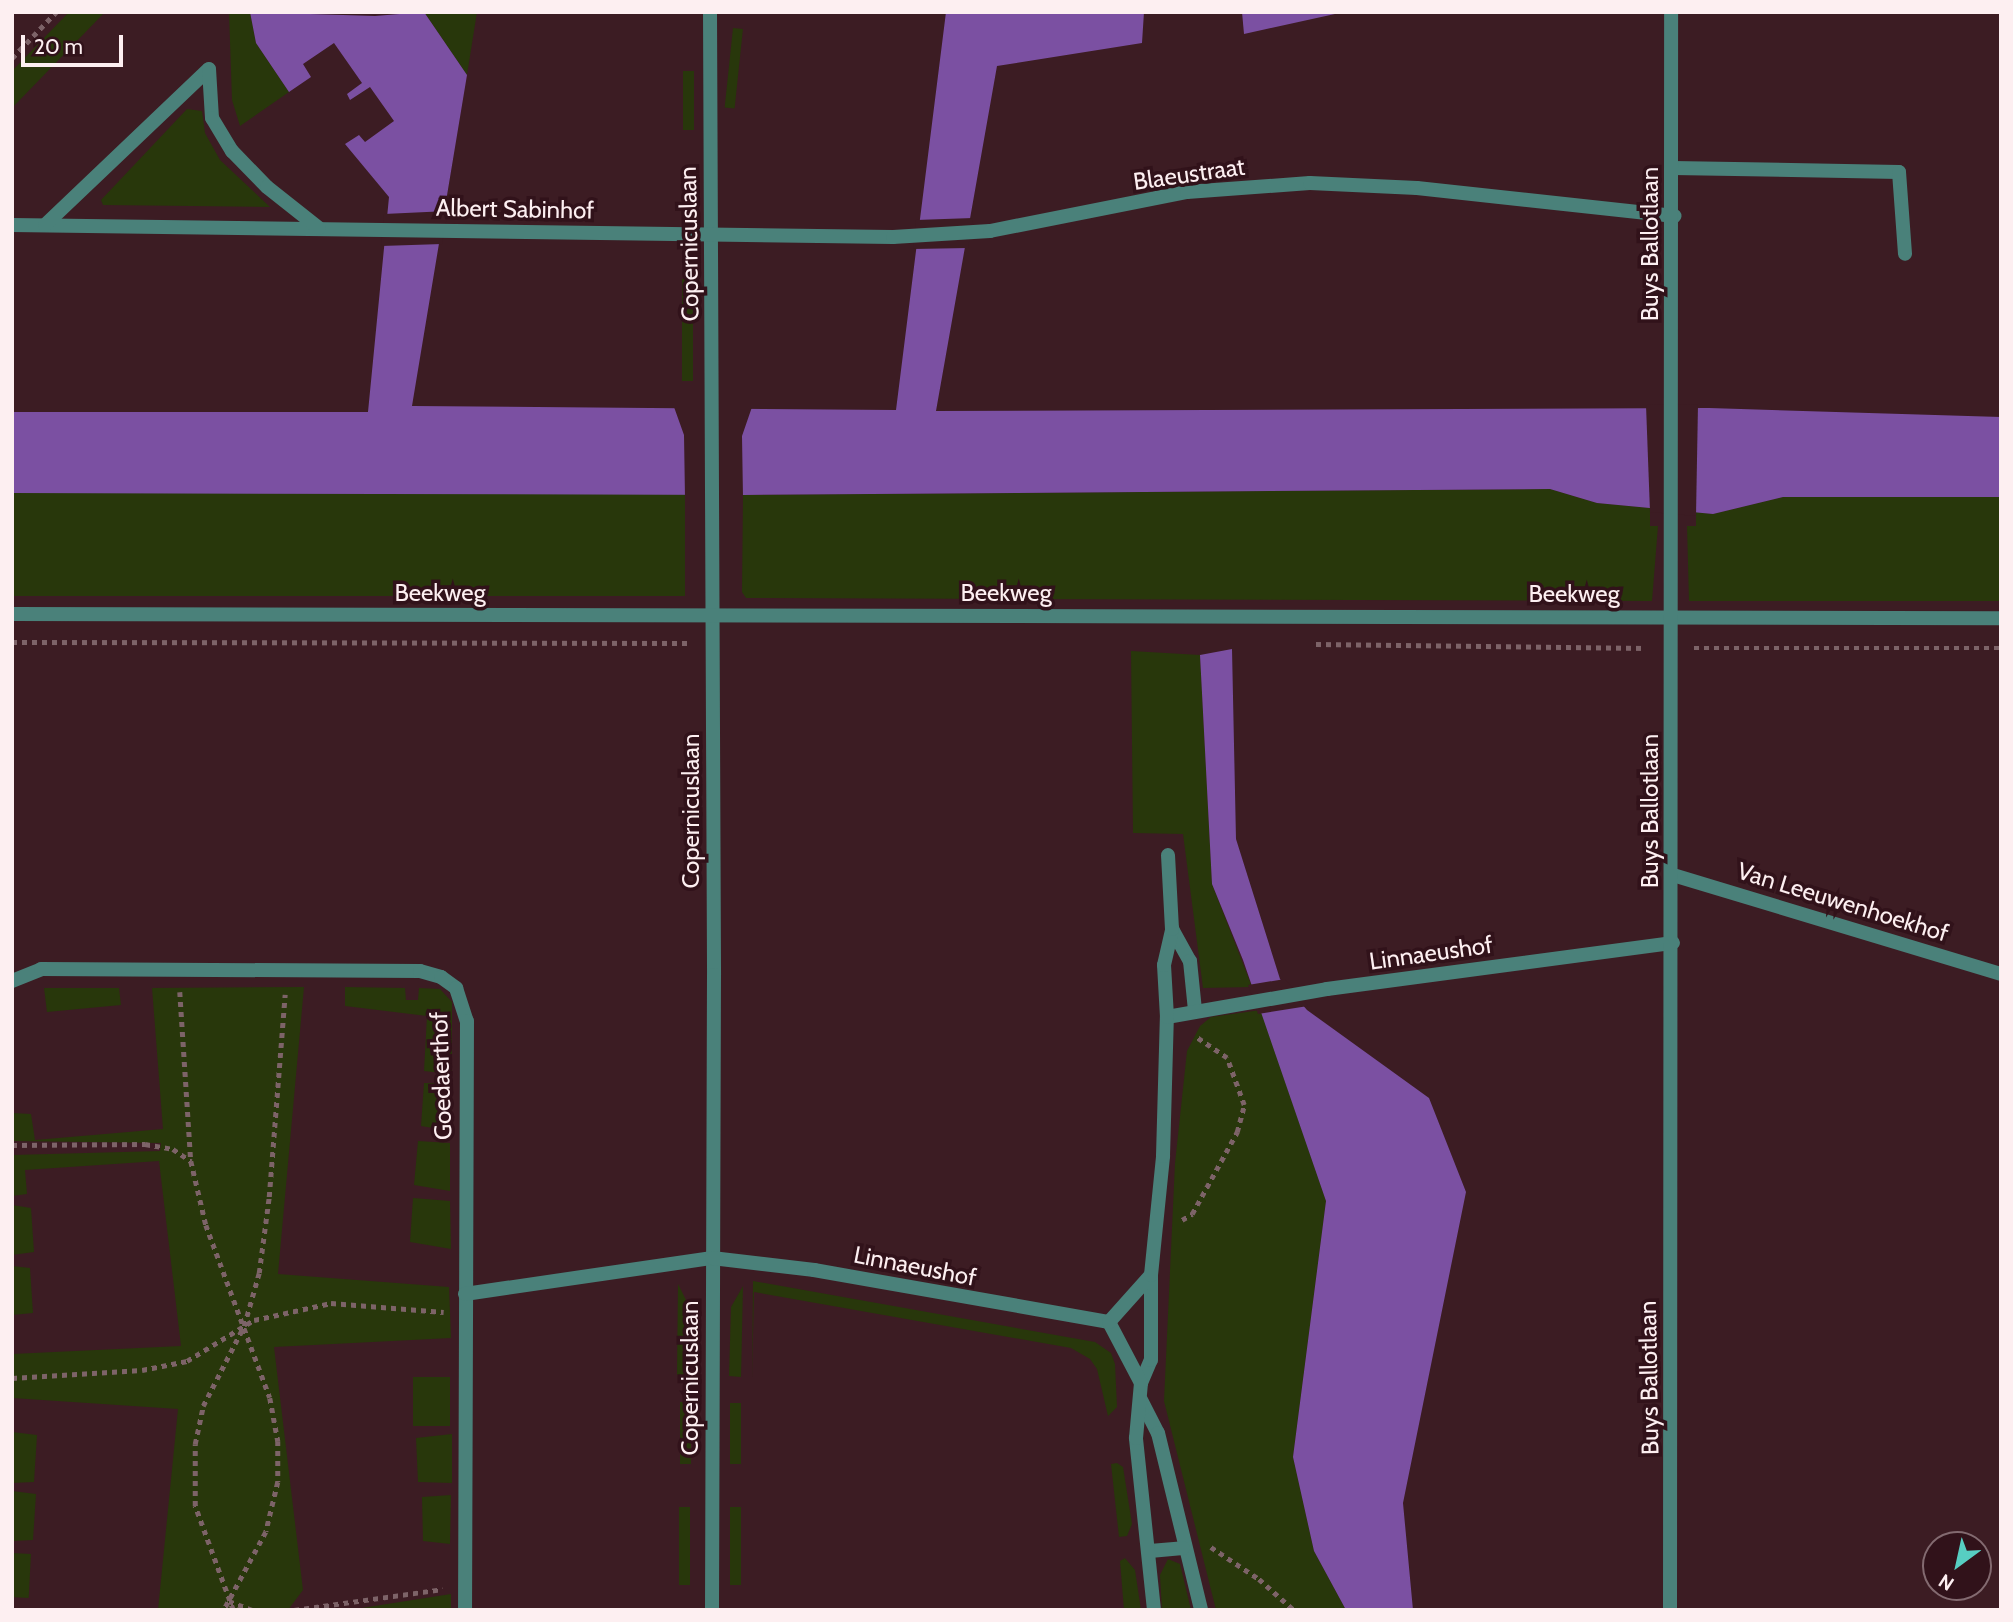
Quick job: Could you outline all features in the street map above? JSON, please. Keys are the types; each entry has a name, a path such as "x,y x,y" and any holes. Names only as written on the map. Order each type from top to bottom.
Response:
{"street":[{"name":"Copernicuslaan","path":"710,12 713,388 712,1610"},
{"name":"Buys Ballotlaan","path":"1670,1610 1674,216 1671,12"},
{"path":"45,225 209,69 212,118 232,151 267,187 318,228"},
{"path":"1673,168 1899,172 1905,254"},
{"name":"Blaeustraat","path":"711,235 893,237 990,232 1186,192 1310,183 1417,188 1674,216"},
{"name":"Albert Sabinhof","path":"12,226 711,235"},
{"name":"Beekweg","path":"12,614 2001,618"},
{"path":"1154,1610 1150,1551 1136,1438 1141,1383 1150,1360 1152,1239 1163,1156 1167,1017 1164,965 1171,929 1168,855"},
{"name":"Van Leeuwenhoekhof","path":"1673,875 2001,974"},
{"path":"1171,929 1190,961 1195,1010"},
{"name":"Linnaeushof","path":"1167,1017 1327,989 1673,943"},
{"name":"Goedaerthof","path":"12,981 41,968 421,971 441,977 456,988 467,1021 465,1610"},
{"path":"465,1294 712,1258"},
{"name":"Linnaeushof","path":"712,1258 814,1270 1109,1322"},
{"path":"1141,1383 1109,1322 1151,1275"},
{"path":"1141,1400 1158,1433 1183,1548 1202,1610"},
{"path":"1150,1551 1183,1548"}],"path":[{"path":"12,58 56,12"},
{"path":"12,642 713,643"},
{"path":"1308,644 2001,648"},
{"path":"179,970 191,1161 206,1225 270,1398 278,1441 278,1482 265,1532 224,1610"},
{"path":"233,1610 195,1506 195,1444 203,1406 244,1326 258,1273 270,1197 287,970"},
{"path":"1152,1239 1192,1214 1212,1170 1237,1132 1244,1105 1227,1058 1167,1017"},
{"path":"12,1146 145,1144 173,1149 191,1161"},
{"path":"12,1378 142,1370 187,1361 244,1326 290,1310 331,1303 465,1314"},
{"path":"1183,1548 1209,1546 1259,1579 1294,1610"},
{"path":"294,1610 465,1586"},
{"path":"229,1601 253,1610"}],"green space":[{"path":"69,12 105,12 12,108 12,71"},
{"path":"229,12 250,12 256,43 289,92 240,126 232,100"},
{"path":"424,12 477,12 467,75"},
{"path":"733,28 743,29 735,109 725,108"},
{"path":"683,71 694,71 694,130 683,130"},
{"path":"187,109 202,111 205,133 220,160 270,207 103,205 101,200"},
{"path":"682,279 693,279 693,381 682,381"},
{"path":"1550,489 1597,503 1650,508 1650,526 1658,526 1652,601 746,598 742,592 743,495"},
{"path":"12,493 685,493 685,596 12,596"},
{"path":"1783,497 2001,497 2001,601 1689,601 1687,526 1696,526 1696,512 1713,514"},
{"path":"1131,651 1200,655 1212,884 1252,987 1203,988 1183,834 1133,833"},
{"path":"304,987 278,1274 449,1287 451,1338 274,1347 303,1590 288,1610 158,1610 178,1409 12,1398 12,1354 181,1346 159,1161 25,1170 27,1194 12,1196 12,1155 160,1151 161,1143 12,1141 12,1113 31,1114 35,1140 163,1129 152,988"},
{"path":"345,987 405,988 406,1000 418,1000 419,988 440,989 452,1002 452,1074 424,1071 427,1016 345,1006"},
{"path":"44,988 119,988 121,1005 47,1012"},
{"path":"1261,1010 1326,1201 1293,1457 1314,1551 1346,1610 1216,1610 1164,1401 1175,1163 1187,1051 1200,1026 1211,1017"},
{"path":"424,1083 452,1084 451,1131 421,1126"},
{"path":"418,1141 450,1143 450,1191 414,1185"},
{"path":"413,1198 450,1201 451,1249 410,1242"},
{"path":"12,1205 31,1208 34,1252 12,1255"},
{"path":"12,1266 30,1268 33,1313 12,1315"},
{"path":"753,1281 1095,1342 1111,1353 1115,1364 1117,1407 1108,1416 1097,1369 1090,1359 1071,1348 754,1292 752,1380"},
{"path":"678,1284 689,1306 688,1375 677,1375"},
{"path":"743,1286 741,1377 729,1376 731,1307"},
{"path":"413,1377 450,1377 450,1426 413,1426"},
{"path":"680,1402 691,1402 691,1464 680,1464"},
{"path":"730,1403 741,1403 741,1464 730,1464"},
{"path":"12,1432 37,1435 34,1482 12,1483"},
{"path":"452,1434 452,1483 418,1482 416,1438"},
{"path":"1117,1463 1123,1467 1132,1524 1127,1536 1119,1537 1111,1464"},
{"path":"12,1491 36,1494 33,1540 12,1541"},
{"path":"451,1495 450,1544 423,1541 422,1497"},
{"path":"679,1507 690,1507 690,1585 679,1585"},
{"path":"730,1507 741,1507 741,1585 730,1585"},
{"path":"12,1553 31,1554 29,1598 12,1597"},
{"path":"1125,1558 1135,1570 1141,1610 1124,1610 1120,1561"},
{"path":"1168,1559 1180,1564 1191,1610 1162,1610 1160,1575"},
{"path":"451,1594 451,1610 349,1610"}],"shaded area":[{"path":"250,12 375,16 424,12 467,75 412,406 896,410 946,12 1144,12 1142,43 997,66 936,411 1709,408 2001,417 2001,497 1783,497 1713,514 1597,503 1550,489 743,495 12,493 12,412 368,412 389,197 345,144 359,135 365,142 394,121 370,87 350,100 347,94 362,83 334,43 303,64 311,77 289,92 256,43"},
{"path":"1242,12 1344,12 1244,34"},
{"path":"1232,649 1236,839 1280,979 1307,1010 1429,1098 1466,1192 1403,1503 1413,1610 1346,1610 1314,1551 1293,1457 1326,1201 1243,960 1212,884 1200,655"}],"pier":[{"path":"448,211 442,244 381,246 384,214"},
{"path":"973,218 968,248 913,249 916,220"},
{"path":"1698,404 1696,516 1650,512 1646,405"},
{"path":"674,407 752,407 742,436 743,498 685,498 684,435"},
{"path":"1285,979 1308,1006 1258,1014 1248,985"}]}
